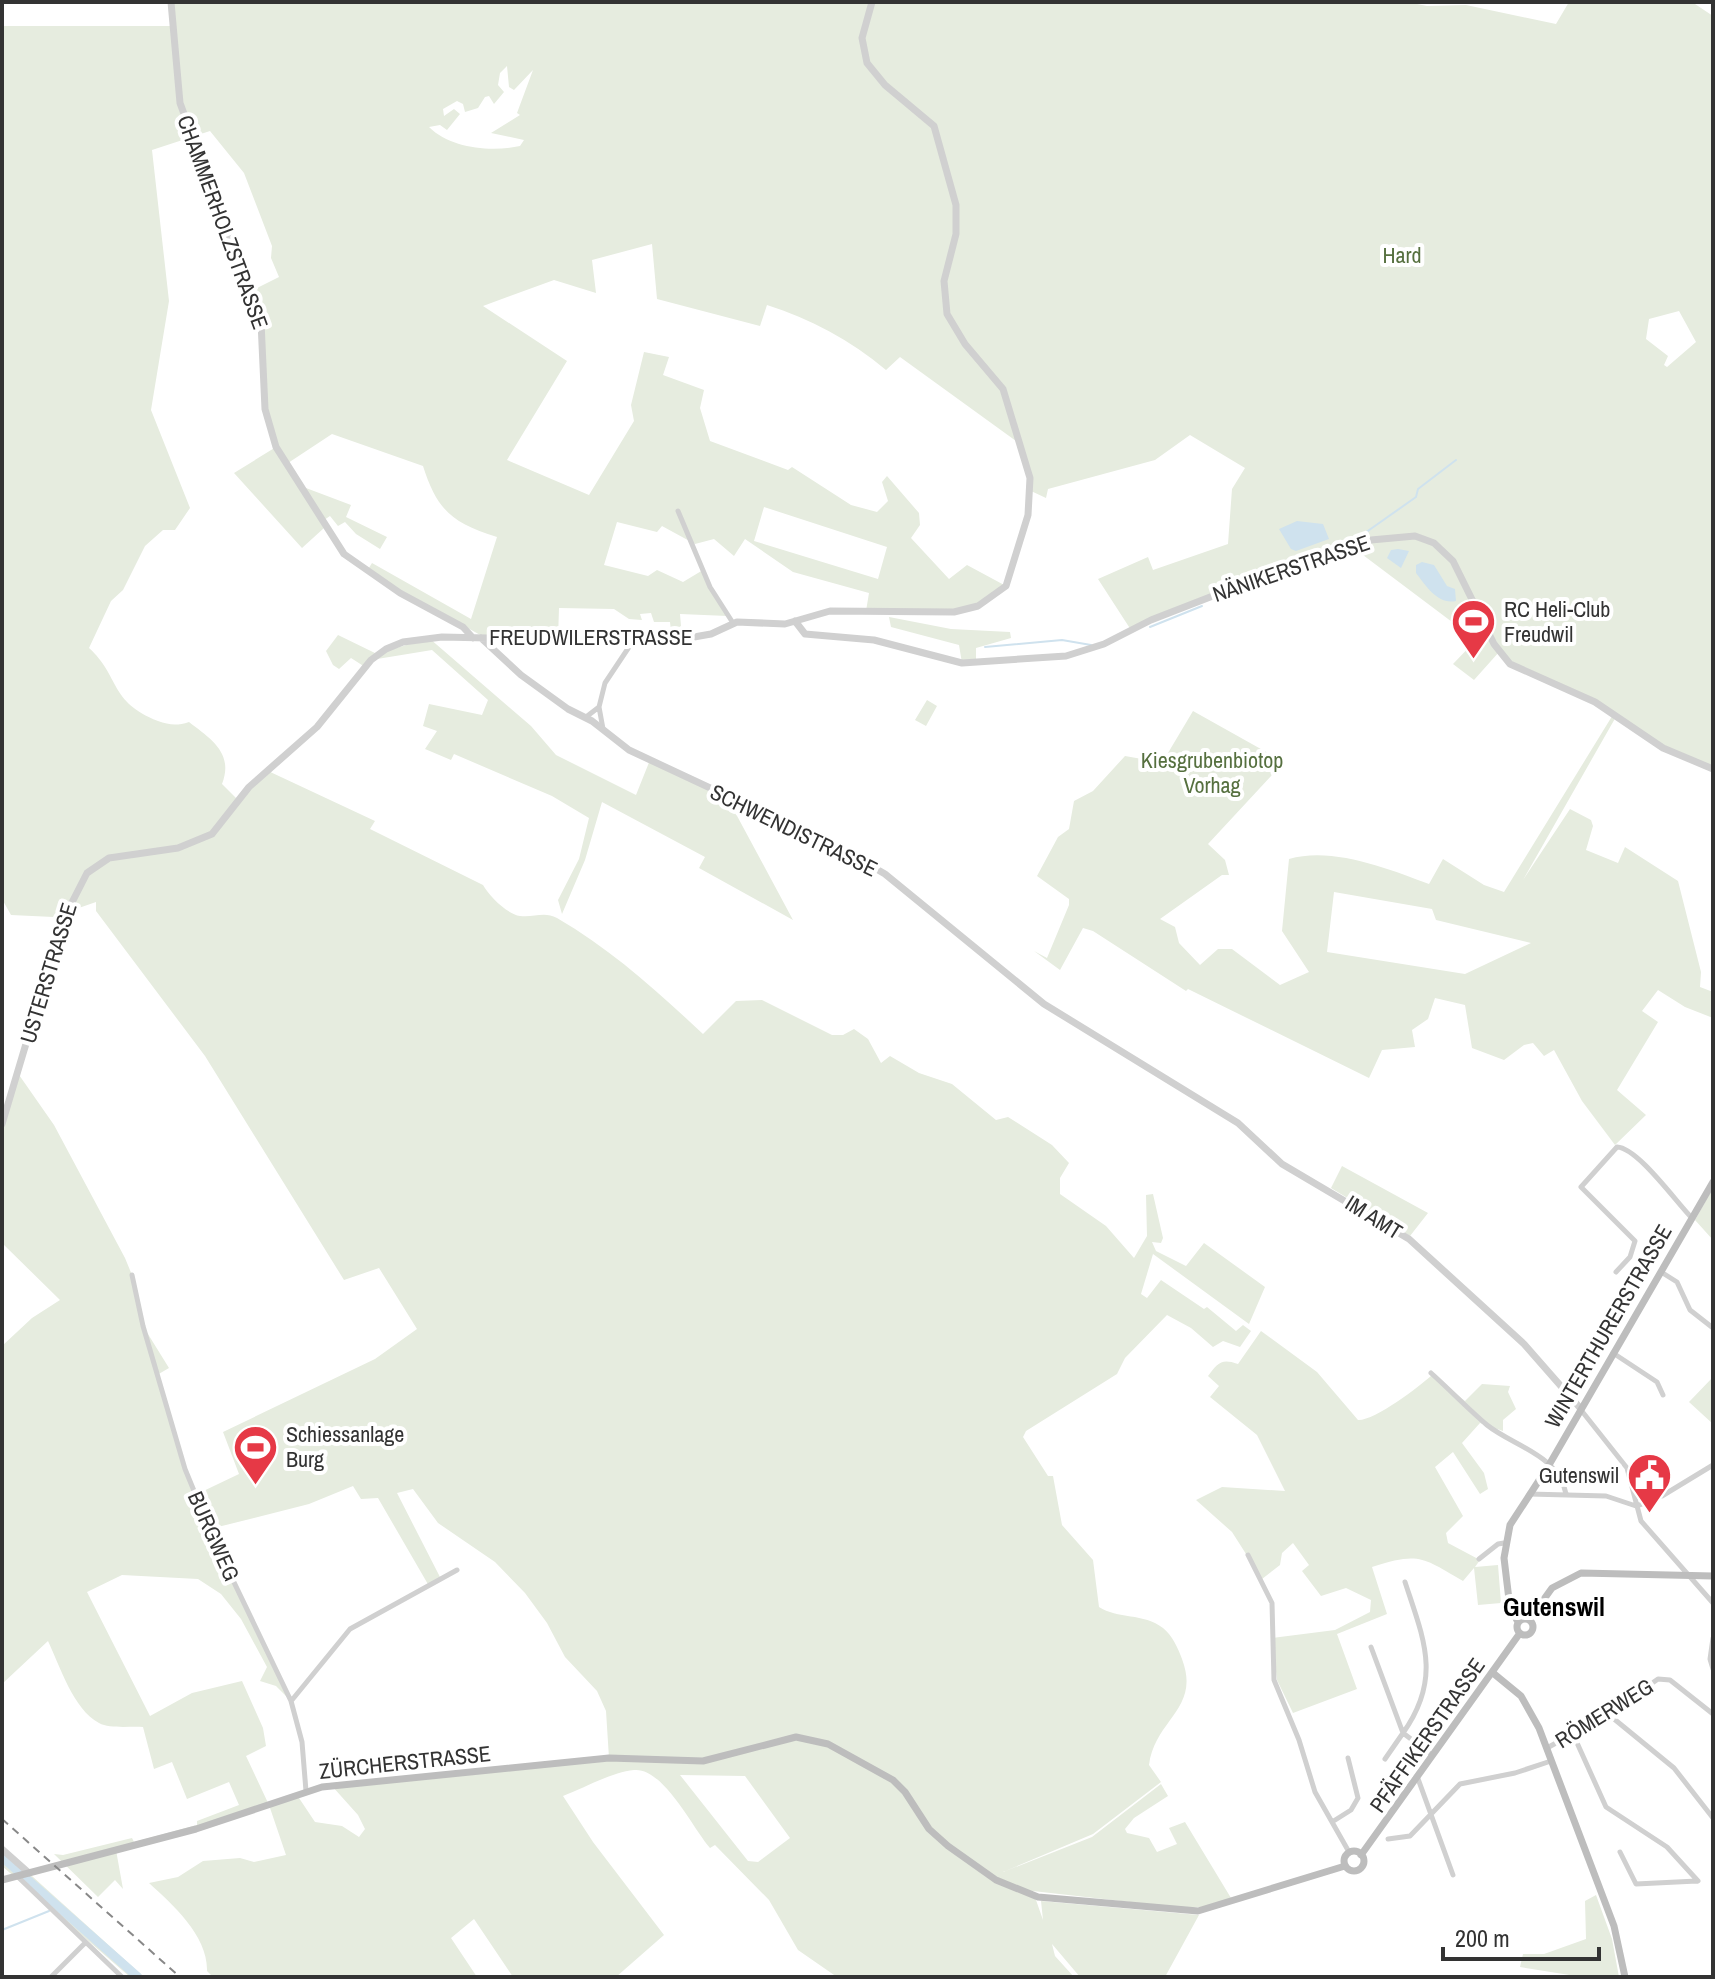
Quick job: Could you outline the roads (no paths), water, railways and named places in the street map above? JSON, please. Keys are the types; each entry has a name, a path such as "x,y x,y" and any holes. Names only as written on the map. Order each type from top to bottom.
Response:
{"main road":[{"name":"WINTERTHURERSTRASSE","path":"1504,1543 1510,1525 1533,1495 1713,1182"},
{"path":"1504,1543 1510,1608 1520,1633"},
{"path":"1518,1622 1529,1620 1552,1588 1581,1573 1713,1576"},
{"name":"PFÄFFIKERSTRASSE","path":"774,1741 796,1737 822,1741 893,1780 910,1798 929,1829 948,1846 996,1880 1038,1897 1198,1911 1345,1866 1351,1870 1359,1869 1363,1862 1361,1855 1520,1633 1532,1631 1529,1620"},
{"path":"1493,1673 1527,1704 1547,1748 1614,1926 1625,1977"},
{"name":"ZÜRCHERSTRASSE","path":"2,1880 207,1826 306,1791 609,1758 703,1761 774,1741"},
{"path":"1345,1866 1344,1858 1349,1852 1361,1855"}],"street":[{"name":"CHAMMERHOLZSTRASSE","path":"171,2 180,103 261,322 265,409 276,447 344,554 400,593 463,627 477,638"},
{"name":"FREUDWILERSTRASSE","path":"178,848 203,840 221,825 249,787 317,727 377,654 394,645 418,639 633,641 706,636 733,623 795,621 830,611 954,612 978,606 1001,592 1011,576 1031,501 1030,478 1009,401 997,380 958,334 944,304 944,281 957,219 937,133 926,116 877,78 864,57 863,30 872,2"},
{"path":"678,511 710,587 733,623"},
{"name":"NÄNIKERSTRASSE","path":"795,621 805,634 874,640 962,663 1042,659 1088,650 1219,592 1364,542 1415,536 1434,543 1453,561 1494,644 1510,664 1601,705 1663,748 1713,769"},
{"name":"SCHWENDISTRASSE","path":"477,638 521,675 586,717 629,750 868,863 912,894 1044,1004 1140,1061"},
{"path":"603,729 599,707 608,676 633,641"},
{"path":"586,717 599,707"},
{"name":"USTERSTRASSE","path":"2,1124 63,920 80,882 93,867 109,858 178,848"},
{"name":"IM AMT","path":"1140,1061 1238,1123 1282,1164 1409,1239 1524,1344 1581,1409"},
{"path":"1616,1272 1635,1249 1634,1238 1581,1187 1617,1147 1624,1148 1653,1174 1692,1218"},
{"path":"1660,1272 1681,1286 1690,1310 1713,1328"},
{"name":"BURGWEG","path":"132,1275 143,1326 185,1469 223,1559 291,1701 302,1742 306,1791"},
{"path":"1613,1353 1657,1382 1663,1395"},
{"path":"1431,1373 1491,1428 1550,1466 1563,1482 1566,1494"},
{"path":"1581,1409 1623,1461 1641,1521 1713,1603"},
{"path":"1533,1495 1613,1497 1636,1506 1662,1496 1713,1465"},
{"path":"1479,1559 1504,1543"},
{"path":"1248,1555 1272,1603 1274,1680 1295,1727 1315,1792 1349,1852"},
{"path":"291,1701 350,1629 457,1570"},
{"path":"1385,1759 1422,1699 1427,1667 1423,1638 1405,1582"},
{"path":"1713,1638 1710,1659 1713,1669"},
{"path":"1371,1647 1403,1733 1432,1755"},
{"name":"RÖMERWEG","path":"1547,1748 1608,1714 1661,1678 1670,1680 1713,1714"},
{"path":"1608,1714 1674,1768 1713,1818"},
{"path":"1573,1734 1606,1807 1674,1853 1698,1881 1636,1884 1620,1852"},
{"path":"1332,1822 1351,1810 1358,1798 1348,1758"},
{"path":"1388,1839 1410,1836 1460,1784 1515,1773 1552,1760"},
{"path":"1417,1776 1453,1875"},
{"path":"2,1849 51,1907 122,1977"},
{"path":"51,1977 85,1943"}],"water":[{"path":"1297,521 1323,524 1329,539 1296,551 1291,549 1279,529"},
{"path":"1391,550 1409,551 1401,568 1387,558"},
{"path":"1422,562 1434,565 1447,586 1455,589 1456,601 1444,600 1428,589 1416,573 1416,565"}],"waterway":[{"path":"1355,540 1416,497 1418,489 1456,460"},
{"path":"1220,587 1335,546"},
{"path":"1150,627 1202,606"},
{"path":"985,647 1062,640 1091,645"},
{"path":"2,1857 138,1977"},
{"path":"2,1930 49,1911"}],"railway":[{"path":"2,1819 180,1977"}],"place":[{"name":"RC Heli-Club Freudwil","path":"1473,661"},
{"name":"Schiessanlage Burg","path":"255,1486"},
{"name":"Gutenswil","path":"1650,1514"}],"district":[{"name":"Gutenswil","path":"1554,1607"}],"park label":[{"name":"Hard","path":"1402,255"},
{"name":"Kiesgrubenbiotop Vorhag","path":"1212,772"}]}
